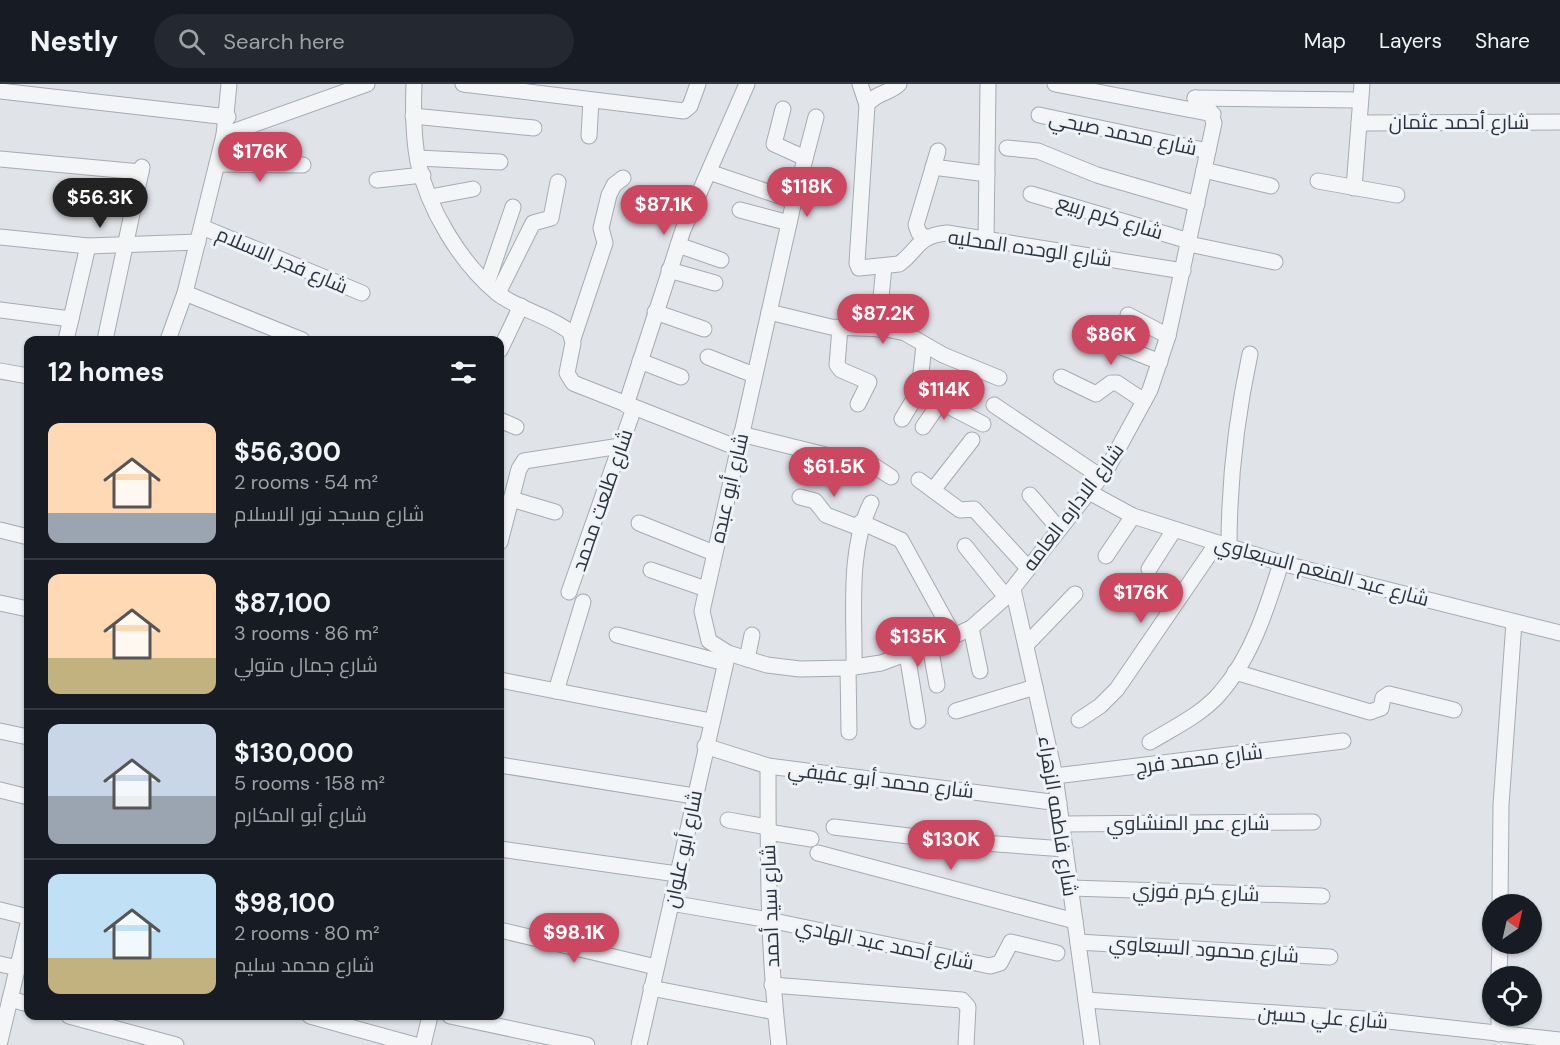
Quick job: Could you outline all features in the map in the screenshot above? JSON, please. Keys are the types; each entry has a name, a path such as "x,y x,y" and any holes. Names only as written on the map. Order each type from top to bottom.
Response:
{"street":[{"path":"169,336 185,293 224,135 228,117 229,84"},
{"path":"224,135 368,84"},
{"path":"414,84 413,116 418,158 437,215 466,260 493,288 521,306 567,329 573,339"},
{"path":"463,84 553,89 591,100 684,111 690,108 698,84"},
{"name":"شارع طلعت محمد","path":"569,592 621,446 640,361 669,270 747,84"},
{"path":"860,84 867,105 857,262 861,268 884,266 878,329"},
{"path":"867,105 877,94 891,90 899,84"},
{"path":"986,239 988,84"},
{"path":"1055,84 1213,114"},
{"path":"1354,188 1362,84"},
{"path":"0,91 228,117"},
{"path":"1194,91 1213,114"},
{"path":"1194,91 1360,100"},
{"path":"588,136 591,100"},
{"path":"783,109 774,144 805,158"},
{"name":"شارع الاداره العامه","path":"726,658 747,659 767,665 800,669 851,668 881,663 971,628 1009,593 1101,477 1144,401 1168,336 1208,151 1213,114"},
{"path":"413,116 534,128"},
{"name":"شارع محمد صبحي","path":"1039,116 1208,151"},
{"name":"شارع أبو عبده","path":"726,658 709,641 704,629 702,611 794,201 816,117"},
{"name":"شارع أحمد عثمان","path":"1359,123 1560,122"},
{"path":"1007,148 1038,152 1097,175 1197,204"},
{"path":"926,238 919,233 916,225 938,151"},
{"path":"418,158 500,162"},
{"path":"0,159 141,170 106,336"},
{"path":"217,164 303,165"},
{"path":"933,167 987,174"},
{"path":"1204,170 1271,186"},
{"path":"709,171 794,201"},
{"path":"377,180 423,175"},
{"path":"623,178 610,192 602,228 605,243 573,339 567,373 569,378 578,386 630,406 739,441 846,460 859,456 891,477"},
{"path":"1318,181 1397,195"},
{"path":"493,288 533,223 551,218 558,182"},
{"path":"430,197 472,189"},
{"name":"شارع كرم ربيع","path":"1031,194 1189,243 1275,262"},
{"path":"493,288 513,207"},
{"path":"740,210 789,223"},
{"name":"شارع الوحده المحليه","path":"884,266 903,262 916,245 926,238 947,233 1183,272"},
{"path":"0,237 88,246 125,245 200,234"},
{"name":"شارع فجر الاسلام","path":"200,234 362,293"},
{"path":"678,245 721,260"},
{"path":"67,336 88,246"},
{"path":"669,270 715,283"},
{"path":"185,293 292,336"},
{"path":"504,342 521,306"},
{"path":"0,310 71,320"},
{"path":"655,312 704,329"},
{"path":"769,312 840,328 878,329 904,333 924,345 999,378"},
{"path":"1128,315 1168,336"},
{"path":"840,328 837,365 840,370 869,382 858,404"},
{"path":"1109,342 1160,362"},
{"path":"902,419 919,391 924,345"},
{"path":"1079,720 1100,706 1117,688 1223,545 1233,460 1250,354"},
{"path":"708,357 754,375"},
{"path":"640,361 681,377"},
{"path":"0,371 24,375"},
{"path":"1060,377 1096,394 1111,383 1117,383 1144,401"},
{"path":"919,391 983,424"},
{"path":"923,426 941,401"},
{"path":"994,405 1101,477"},
{"path":"504,422 516,427"},
{"path":"933,490 972,440"},
{"path":"504,526 521,464 529,458 621,446"},
{"path":"920,480 960,510 974,509 1029,568"},
{"name":"شارع عبد المنعم السبعاوي","path":"1089,492 1133,516 1281,563 1560,633"},
{"path":"1030,495 1059,529"},
{"path":"800,497 815,501 826,515 902,540 954,636"},
{"path":"511,499 555,512"},
{"path":"849,732 856,554 861,525 871,502"},
{"path":"1106,556 1133,516"},
{"path":"639,522 714,554"},
{"path":"0,530 24,536"},
{"path":"1149,569 1174,530"},
{"path":"965,546 1009,593"},
{"path":"1150,742 1196,713 1221,693 1235,672 1263,619 1281,563"},
{"path":"651,570 706,589"},
{"name":"شارع فاطمه الزهراء","path":"1009,593 1026,645 1055,776 1092,1045"},
{"path":"1026,645 1075,594"},
{"path":"556,692 583,602"},
{"path":"0,603 24,608"},
{"path":"1500,894 1500,805 1514,622"},
{"path":"971,628 980,671"},
{"path":"617,635 726,658"},
{"path":"747,659 752,635"},
{"path":"930,645 937,685"},
{"path":"907,654 918,721"},
{"name":"شارع أبو علوان","path":"639,1045 726,658"},
{"path":"1235,672 1370,712 1381,708 1384,696 1389,694 1454,710"},
{"path":"504,681 711,721"},
{"path":"956,711 1035,687"},
{"path":"0,731 24,736"},
{"name":"شارع محمد فرج","path":"1055,776 1343,741"},
{"name":"شارع محمد أبو عفيفي","path":"705,746 768,766 1059,802"},
{"path":"504,766 694,796"},
{"name":"شارع سيد أحمد","path":"768,766 769,920 772,985 779,1045"},
{"path":"0,790 24,796"},
{"path":"728,820 811,840"},
{"name":"شارع عمر المنشاوي","path":"1062,824 1313,822"},
{"path":"834,827 942,840 1065,849"},
{"path":"504,850 677,874"},
{"path":"818,854 1075,921"},
{"name":"شارع كرم فوزي","path":"1071,888 1322,896"},
{"path":"671,903 769,920"},
{"path":"0,910 24,916"},
{"name":"شارع أحمد عبد الهادي","path":"769,920 990,966 1000,963 1011,942 1057,953"},
{"path":"504,931 656,967"},
{"name":"شارع محمود السبعاوي","path":"1078,942 1330,957"},
{"path":"1,1032 24,946"},
{"path":"0,964 18,968"},
{"path":"772,985 962,1000 968,1007 966,1045"},
{"path":"651,988 775,1012"},
{"path":"10,999 24,1003"},
{"name":"شارع علي حسين","path":"1086,1000 1379,1020 1560,1041"},
{"path":"84,1020 176,1045"},
{"path":"324,1020 415,1045"},
{"path":"423,1045 429,1020"},
{"path":"469,1020 587,1045"},
{"path":"1499,1026 1499,1034"}]}
